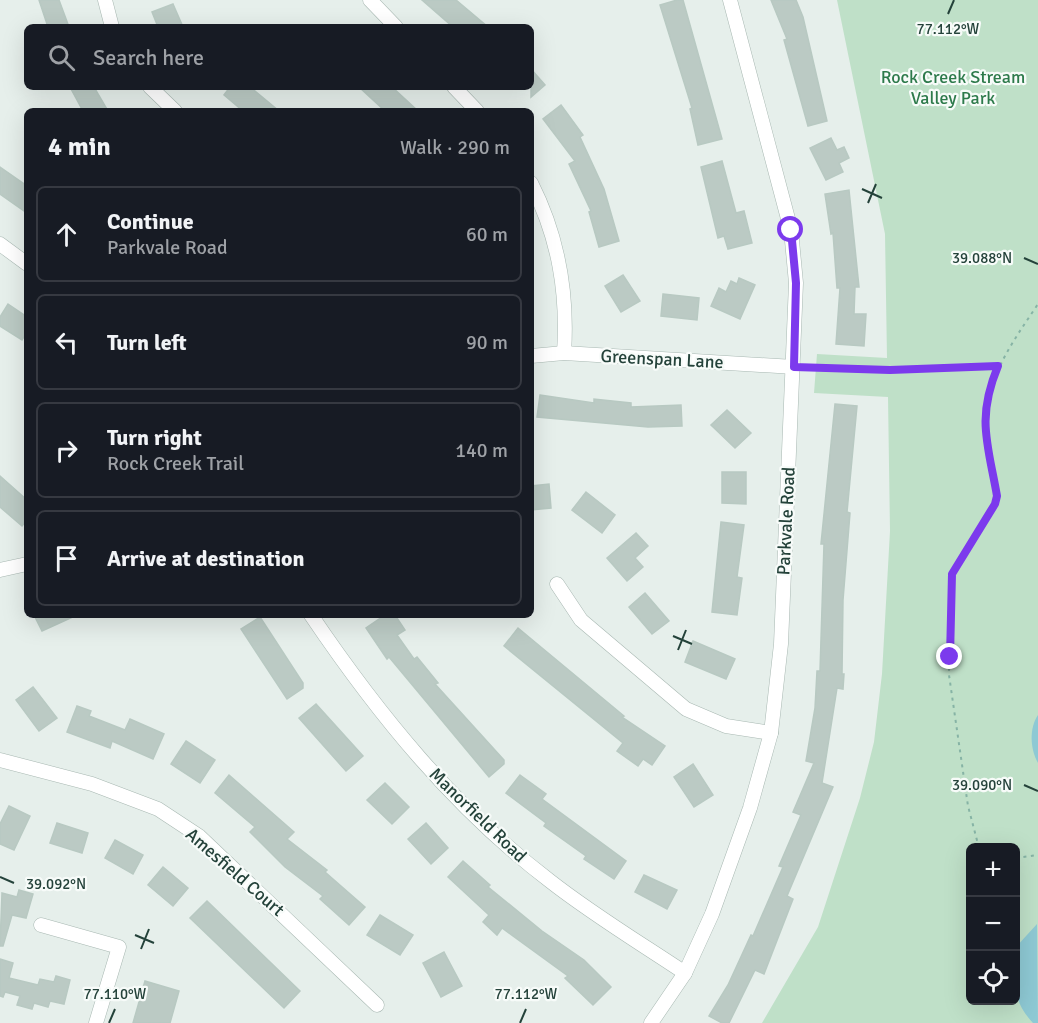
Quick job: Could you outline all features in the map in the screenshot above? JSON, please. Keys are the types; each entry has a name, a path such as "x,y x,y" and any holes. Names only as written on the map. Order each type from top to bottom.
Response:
{"street":[{"path":"105,0 111,24"},
{"path":"370,0 393,24"},
{"name":"Parkvale Road","path":"651,1023 685,973 712,914 750,808 771,733 781,644 796,283 791,230 730,0"},
{"path":"153,90 173,108"},
{"path":"457,90 474,108"},
{"path":"534,189 545,211 559,255 567,314 564,354"},
{"path":"0,244 24,262"},
{"name":"Greenspan Lane","path":"534,356 564,354 794,367"},
{"path":"0,570 24,565"},
{"path":"557,584 581,620 686,709 726,726 771,733"},
{"name":"Manorfield Road","path":"313,618 359,686 432,772 491,831 550,881 685,973"},
{"name":"Amesfield Court","path":"0,760 93,784 158,809 199,836 377,1005"},
{"path":"41,925 119,947 96,1023"}],"path":[{"path":"978,843 968,806 950,675 950,584 957,563 986,523 997,496 985,443 987,400 998,366 1038,304"},
{"path":"794,367 890,370 998,366"},
{"path":"1020,857 1038,855"}],"green space":[{"name":"Rock Creek Stream Valley Park","path":"837,0 1038,0 1038,1023 762,1023 818,927 860,798 874,742 882,674 890,531 888,397 814,393 817,354 887,358 885,234"}],"water":[{"path":"1038,715 1038,763 1033,751 1032,739 1033,726"},
{"path":"1037,924 1038,1023 1033,1023 1020,1005 1020,943"}],"building":[{"path":"39,0 59,0 68,24 47,24"},
{"path":"422,0 456,0 484,24 450,24"},
{"path":"683,0 722,139 698,145 690,109 692,108 660,5"},
{"path":"771,0 796,0 803,17 827,121 808,126 784,40 787,39"},
{"path":"173,4 182,24 157,24 152,12"},
{"path":"534,72 545,85 531,97 531,90 534,90"},
{"path":"72,90 96,90 106,108 81,108"},
{"path":"228,90 254,90 275,108 239,108 224,95"},
{"path":"362,90 395,90 415,108 382,108"},
{"path":"561,105 583,135 580,137 604,189 619,241 599,247 589,212 591,211 569,164 575,161 543,119"},
{"path":"831,138 837,150 844,147 849,158 839,163 843,172 826,180 810,148"},
{"path":"722,161 736,213 744,211 752,243 728,249 724,236 718,238 701,167"},
{"path":"0,167 24,184 24,211 0,194"},
{"path":"849,190 859,287 855,287 854,314 866,314 864,346 836,344 840,288 837,288 833,233 831,234 825,194"},
{"path":"623,275 640,301 621,312 605,286"},
{"path":"739,278 755,285 740,319 711,306 719,288 726,292 731,281 737,284"},
{"path":"663,294 699,298 697,320 661,316"},
{"path":"8,304 24,315 22,340 0,326 0,317"},
{"path":"540,395 594,403 594,399 631,403 631,407 681,405 682,426 648,427 537,417"},
{"path":"835,404 857,406 847,512 850,513 843,600 843,689 837,688 822,783 833,787 787,896 793,899 764,974 755,970 729,1023 722,1023 709,1016 728,985 751,935 753,936 783,867 779,866 801,815 793,812 814,763 806,761 815,708 817,671 820,671 824,544 821,544"},
{"path":"727,410 751,433 735,448 711,425"},
{"path":"722,472 746,472 746,504 722,503"},
{"path":"0,476 24,497 24,524 22,526 0,507"},
{"path":"549,484 551,508 534,510 534,486"},
{"path":"586,492 615,515 602,533 572,510"},
{"path":"721,522 744,525 737,577 742,578 737,615 712,612"},
{"path":"636,533 648,546 635,558 643,567 627,581 607,558"},
{"path":"645,593 669,621 652,634 629,607"},
{"path":"36,618 70,618 42,631"},
{"path":"261,618 303,683 303,688 287,699 241,629"},
{"path":"381,618 397,618 405,630 397,635 414,659 417,657 438,683 435,684 504,760 504,764 489,777 389,657 387,659 366,628"},
{"path":"518,628 624,716 622,717 665,746 652,765 643,759 638,766 617,751 623,743 504,646"},
{"path":"693,641 735,659 726,679 685,662"},
{"path":"33,687 57,718 39,731 16,700"},
{"path":"316,704 363,756 346,771 299,718"},
{"path":"77,706 91,711 89,716 125,730 130,719 164,734 153,759 112,741 110,748 67,732"},
{"path":"186,741 215,760 200,783 171,764"},
{"path":"693,764 713,795 694,807 674,777"},
{"path":"229,775 294,832 287,839 327,870 325,872 365,907 349,925 320,899 323,896 285,867 250,832 255,827 215,793"},
{"path":"520,775 546,794 542,799 626,861 614,879 584,859 586,856 544,826 546,823 506,793"},
{"path":"385,783 409,807 392,824 367,800"},
{"path":"9,806 30,816 14,850 0,844 0,824"},
{"path":"57,823 88,833 82,853 50,843"},
{"path":"426,823 448,848 431,864 408,839"},
{"path":"115,840 143,855 133,874 105,858"},
{"path":"463,861 490,885 488,887 542,931 584,960 611,987 593,1005 565,978 568,976 502,928 497,935 483,922 489,915 448,877"},
{"path":"163,867 188,888 173,906 148,885"},
{"path":"644,875 677,890 667,909 635,892"},
{"path":"19,890 33,894 26,918 12,915 3,946 0,946 2,893 17,897"},
{"path":"207,901 300,991 284,1008 190,918"},
{"path":"380,915 413,935 400,955 367,935"},
{"path":"444,952 462,986 441,997 423,963"},
{"path":"0,959 13,963 9,978 38,985 40,979 54,982 56,976 70,980 64,1004 50,1001 48,1007 34,1003 32,1009 17,1005 20,996 5,992 3,997 0,996"},
{"path":"145,981 179,991 170,1023 133,1023"}],"route":[{"path":"791,230 796,283 794,367 890,370 998,366 986,407 985,428 985,443 997,496 992,514 957,563 952,574 950,657"}]}
